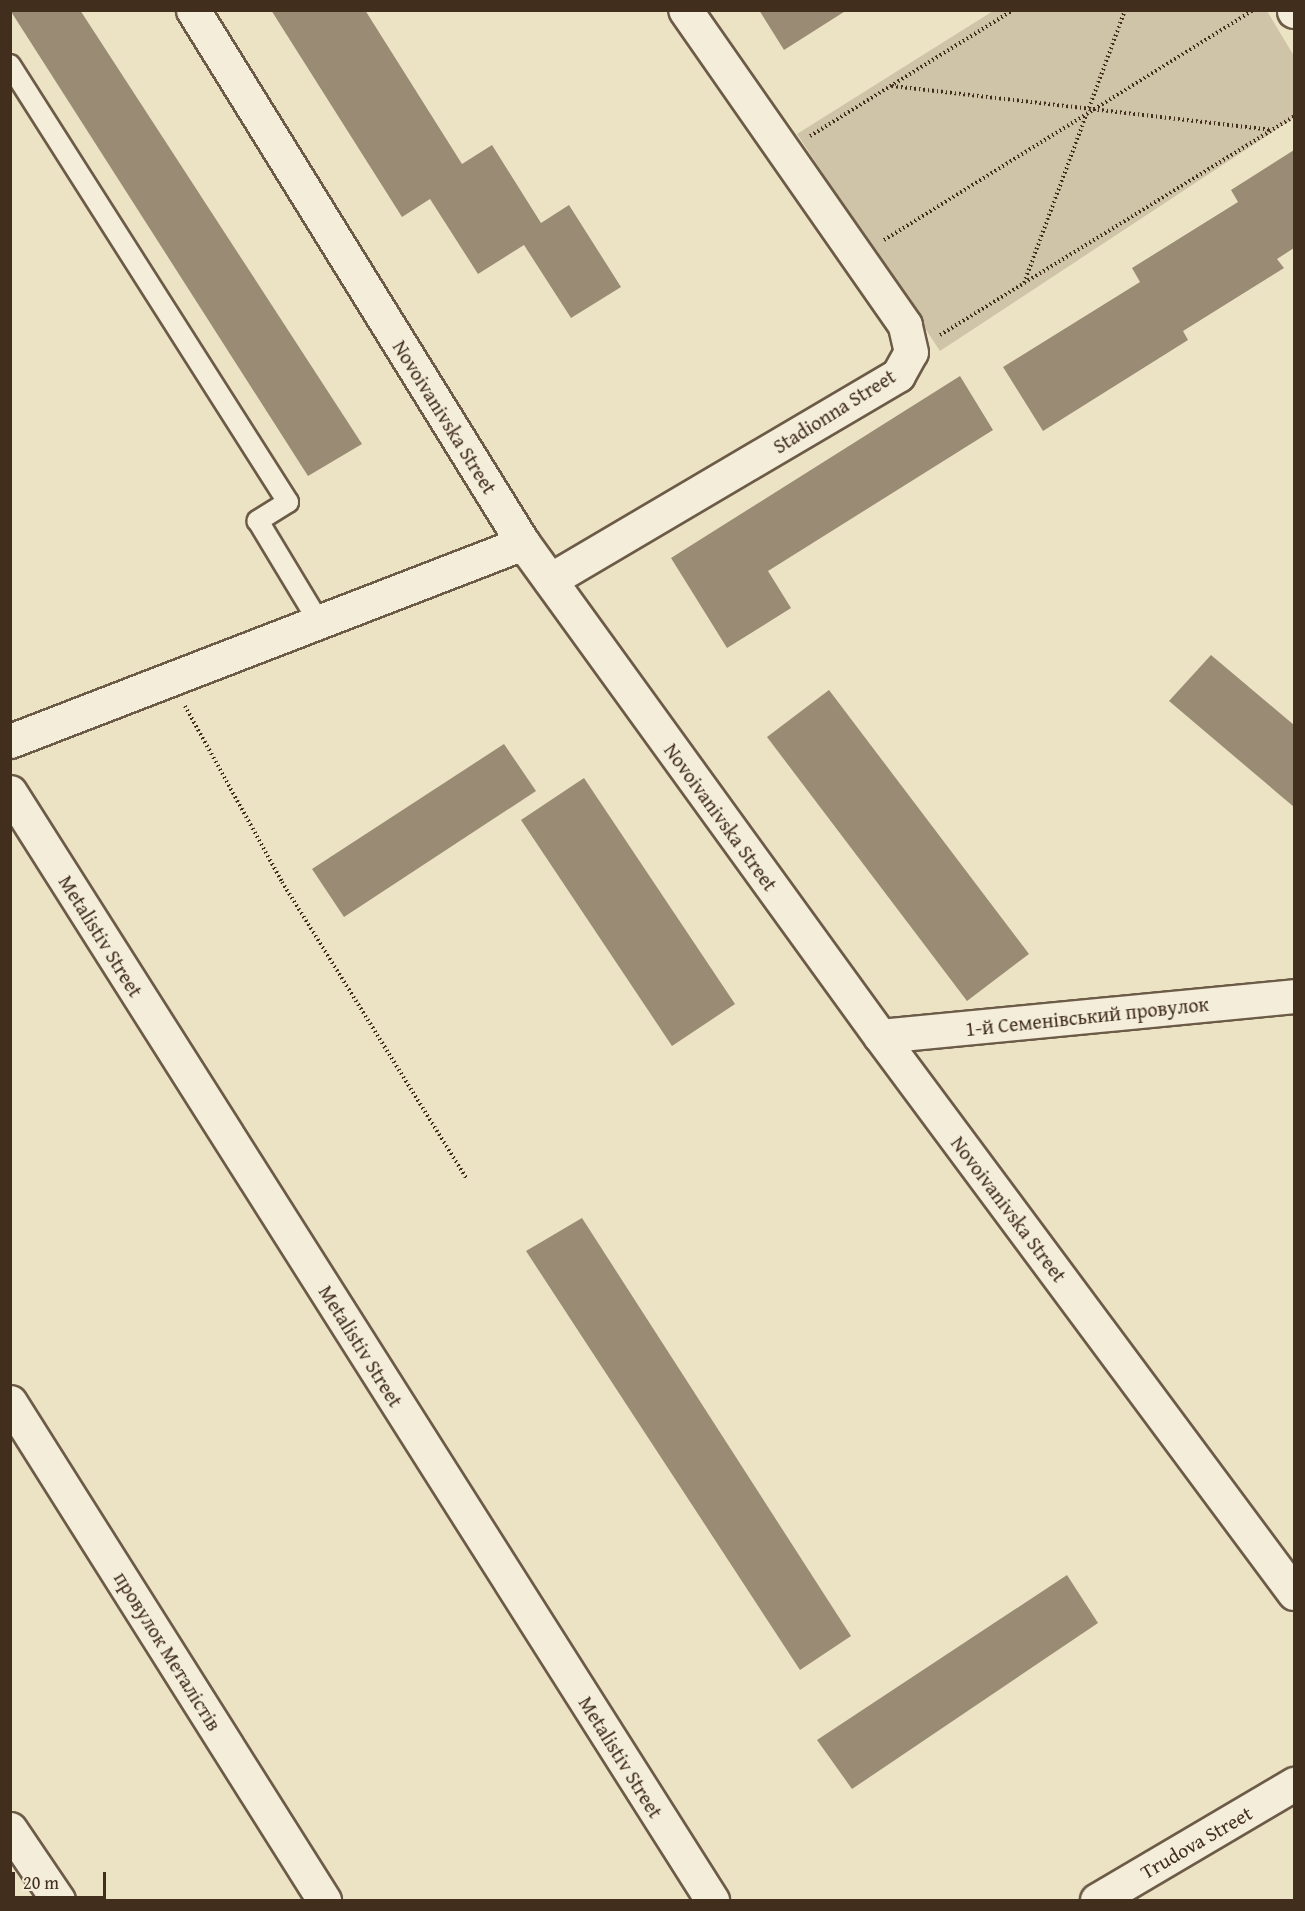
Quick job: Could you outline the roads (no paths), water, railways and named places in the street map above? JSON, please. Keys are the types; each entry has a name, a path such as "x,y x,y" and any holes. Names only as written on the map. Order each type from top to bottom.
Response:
{"street":[{"name":"Novoivanivska Street","path":"193,10 523,543 880,1036 1294,1593"},
{"name":"Stadionna Street","path":"550,580 898,375 911,352 905,324 685,10"},
{"path":"10,741 523,543"},
{"name":"Metalistiv Street","path":"10,792 712,1900"},
{"name":"1-й Семенівський провулок","path":"880,1036 1294,996"},
{"name":"провулок Металістів","path":"10,1402 324,1900"},
{"name":"Trudova Street","path":"1097,1900 1294,1784"},
{"path":"10,1828 58,1900"}],"lane":[{"path":"10,65 288,502 258,521 319,622"}]}
